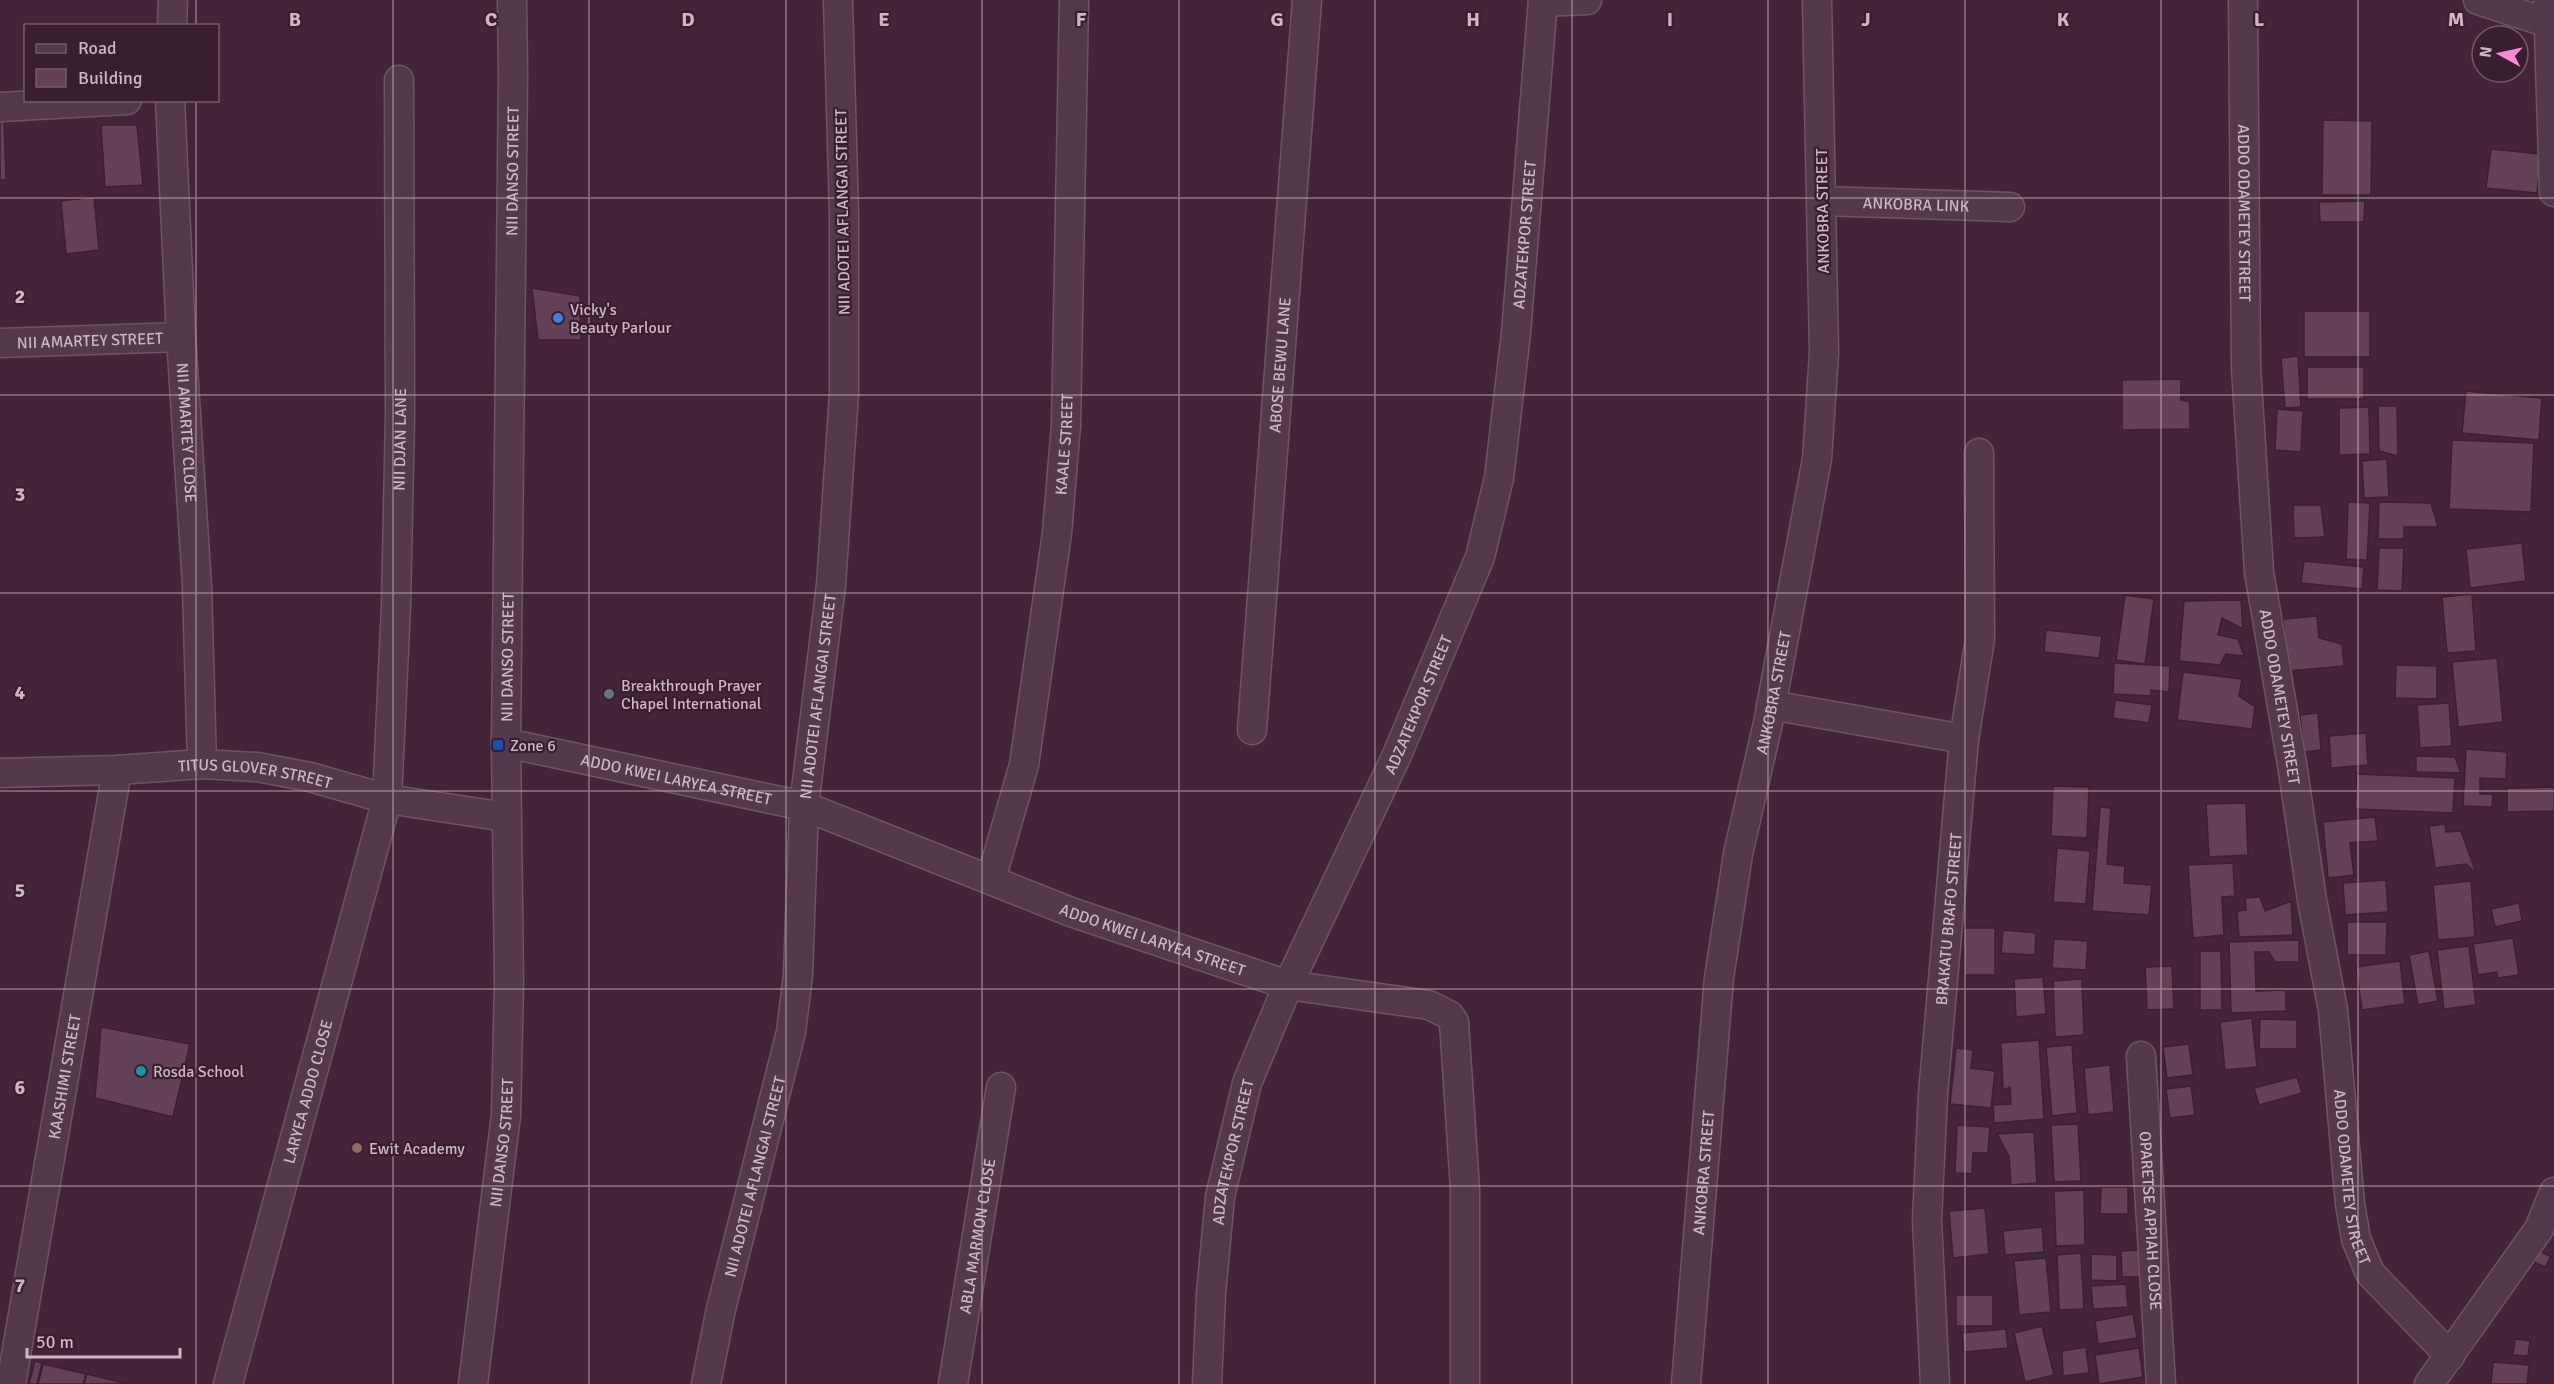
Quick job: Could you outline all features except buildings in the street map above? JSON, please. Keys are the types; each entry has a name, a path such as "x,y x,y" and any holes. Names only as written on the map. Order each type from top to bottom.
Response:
{"street":[{"path":"172,0 172,24"},
{"name":"NII DANSO STREET","path":"472,1384 506,1114 509,982 506,743 512,0"},
{"name":"NII ADOTEI AFLANGAI STREET","path":"706,1384 721,1309 791,1032 798,975 804,806 831,585 844,394 844,214 838,0"},
{"name":"KAALE STREET","path":"991,879 1024,765 1057,533 1066,425 1074,0"},
{"name":"ABOSE BEWU LANE","path":"1252,729 1307,0"},
{"path":"1543,1 1587,0"},
{"name":"ANKOBRA STREET","path":"1686,1384 1719,978 1738,854 1771,705 1817,459 1824,354 1817,0"},
{"name":"ADDO ODAMETEY STREET","path":"2243,0 2246,367 2259,572 2292,764 2312,900 2333,1010 2350,1204 2356,1239 2370,1273 2450,1356"},
{"path":"2478,0 2549,16 2554,192"},
{"name":"ADZATEKPOR STREET","path":"1207,1384 1211,1293 1220,1197 1248,1083 1287,985 1398,755 1480,557 1498,478 1515,344 1543,1"},
{"name":"NII DJAN LANE","path":"387,799 396,606 400,414 399,80"},
{"path":"0,106 85,102"},
{"name":"NII AMARTEY CLOSE","path":"170,102 181,337 197,586 202,764"},
{"name":"ANKOBRA LINK","path":"1822,201 2010,207"},
{"name":"NII AMARTEY STREET","path":"0,343 181,337"},
{"name":"BRAKATU BRAFO STREET","path":"1935,1384 1927,1209 1933,1094 1964,739 1980,639 1979,453"},
{"path":"1771,705 1964,739"},
{"name":"ADDO KWEI LARYEA STREET","path":"506,743 804,806 1071,912 1287,985 1429,1005 1449,1015 1454,1022 1465,1190 1465,1384"},
{"name":"TITUS GLOVER STREET","path":"0,773 117,770 202,764 257,766 310,777 387,799 506,817"},
{"name":"KAASHIMI STREET","path":"11,1384 117,770"},
{"name":"LARYEA ADDO CLOSE","path":"228,1384 387,799"},
{"name":"OPARETSE APPIAH CLOSE","path":"2141,1056 2161,1384"},
{"name":"ABLA MARMON CLOSE","path":"953,1384 1001,1087"},
{"path":"2429,1384 2539,1229 2554,1191"}],"place":[{"name":"Vicky's Beauty Parlour","path":"558,318"},
{"name":"Breakthrough Prayer Chapel International","path":"609,694"},
{"name":"Zone 6","path":"498,745"},
{"name":"Rosda School","path":"141,1071"},
{"name":"Ewit Academy","path":"357,1148"}]}
